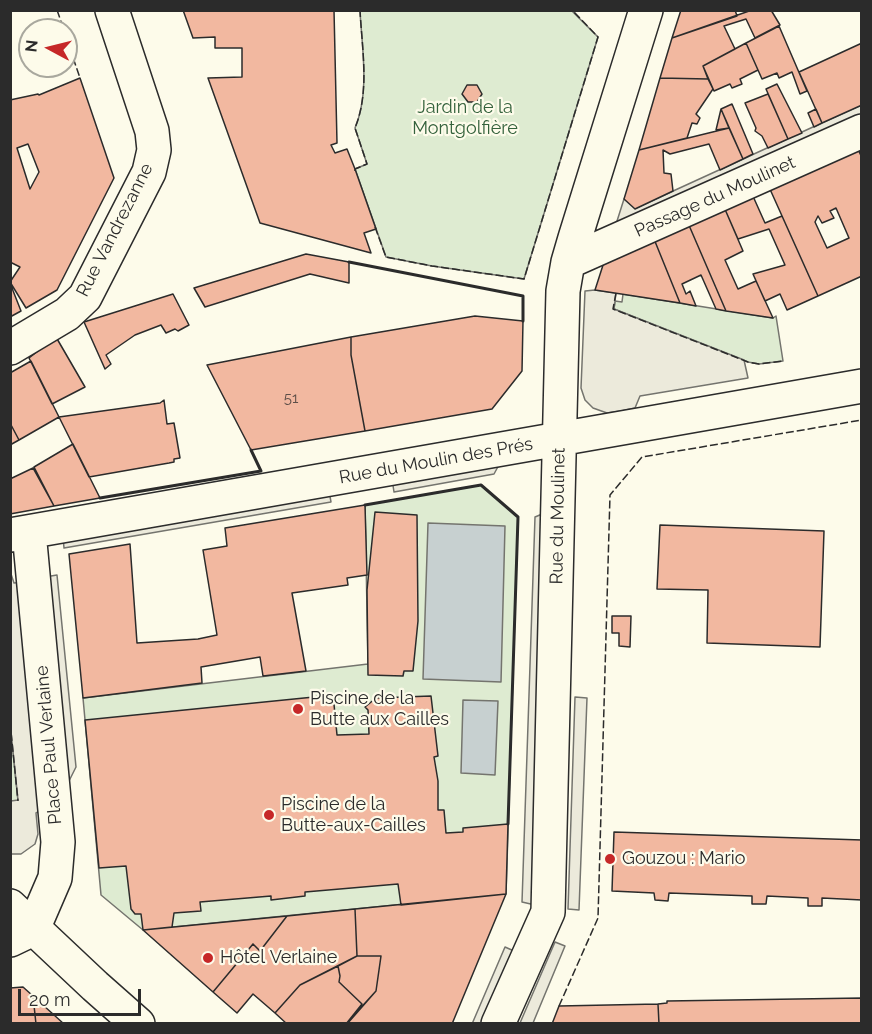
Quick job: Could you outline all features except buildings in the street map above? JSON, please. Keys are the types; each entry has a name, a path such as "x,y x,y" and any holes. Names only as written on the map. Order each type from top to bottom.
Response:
{"street":[{"name":"Rue Vandrezanne","path":"10,348 67,314 85,297 148,172 154,150 152,131 112,10"},
{"name":"Rue du Moulinet","path":"498,1023 548,912 563,291 568,262 646,10"},
{"name":"Passage du Moulinet","path":"568,262 861,131"},
{"name":"Rue du Moulin des Prés","path":"20,533 861,386"},
{"name":"Place Paul Verlaine","path":"20,533 58,842 55,878 22,934"},
{"path":"10,906 22,934 138,1023"}],"green space":[{"name":"Jardin de la Montgolfière","path":"360,11 572,11 598,37 524,279 386,257 355,169 367,164 355,128 360,114 364,85"},
{"path":"623,294 773,318 776,316 783,361 759,364 748,362 614,309 615,301 622,302"},
{"name":"Piscine de la Butte aux Cailles","path":"481,485 518,517 506,894 143,930 101,895 83,698 368,664 365,505"},
{"path":"10,722 18,801 10,801"}],"shaded area":[{"path":"861,105 861,145 604,262 624,199 636,208"},
{"path":"585,291 616,293 614,309 744,360 748,378 640,396 635,408 621,411 607,413 593,408 585,400 581,388"},
{"path":"500,463 494,474 394,492 392,479"},
{"path":"329,491 331,502 64,548 63,537"},
{"path":"547,512 535,905 522,902 535,517"},
{"path":"428,523 505,526 501,682 423,679"},
{"path":"10,571 14,583 25,582 45,808 36,813 38,834 35,844 21,854 10,854 11,801 18,800 10,722"},
{"path":"57,575 76,767 66,787 45,577"},
{"path":"575,697 587,698 579,910 568,909"},
{"path":"463,700 498,701 495,775 461,773"},
{"path":"555,942 565,946 533,1023 520,1023"},
{"path":"505,947 514,951 483,1023 472,1024"}],"fence":[{"path":"57,10 60,18"},
{"path":"355,171 367,164 355,128 360,114 364,85 360,10"},
{"path":"375,227 386,257 524,279 598,37 572,10"},
{"path":"78,72 80,78"},
{"path":"616,293 613,309 748,362 759,364 783,361"},
{"path":"559,1006 598,918 610,495 642,457 862,420"},
{"path":"10,722 18,801"}],"wall":[{"path":"349,262 523,296 523,321"},
{"path":"100,498 261,471 251,450"},
{"path":"365,505 481,485 518,517 508,824"}],"place":[{"name":"Piscine de la Butte aux Cailles","path":"298,709"},
{"name":"Piscine de la Butte-aux-Cailles","path":"269,815"},
{"name":"Gouzou : Mario","path":"610,859"},
{"name":"Hôtel Verlaine","path":"208,958"}]}
